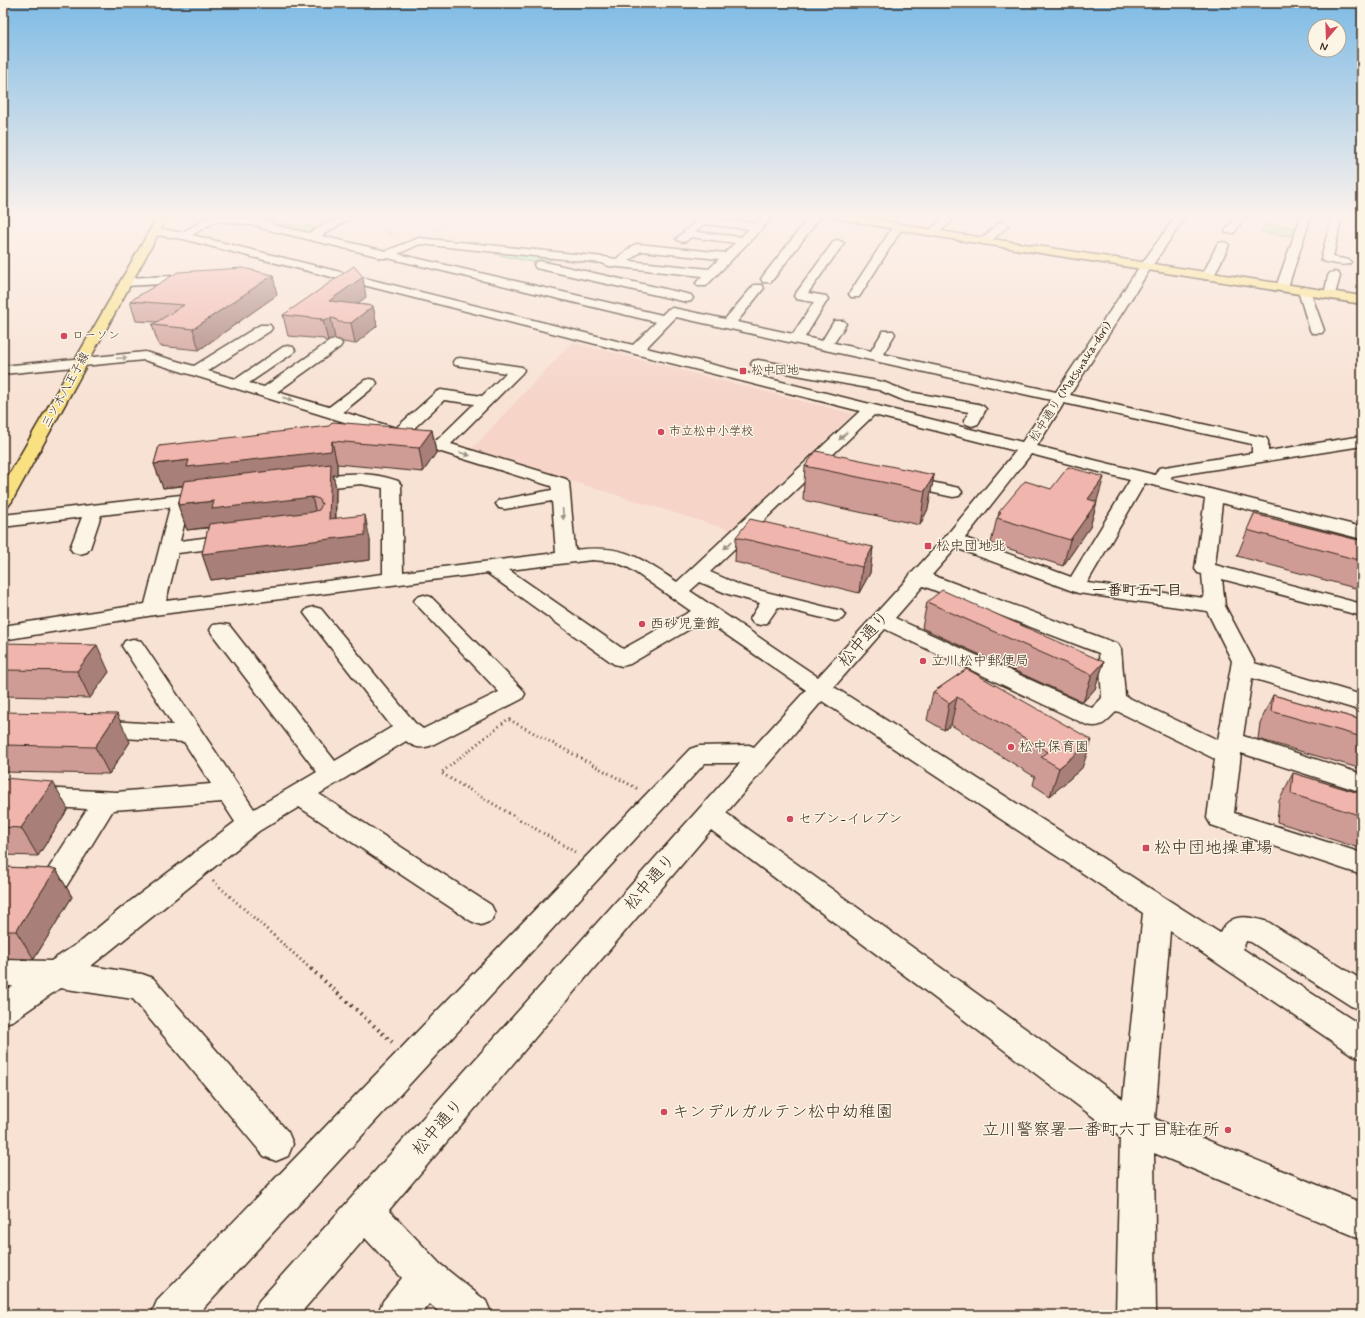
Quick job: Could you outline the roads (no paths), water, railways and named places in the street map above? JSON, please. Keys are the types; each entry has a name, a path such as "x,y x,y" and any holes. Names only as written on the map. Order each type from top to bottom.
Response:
{"main road":[{"name":"三ツ木八王子線","path":"3,501 129,278"},
{"path":"1218,278 1362,300"}],"street":[{"path":"126,282 203,278"},
{"path":"352,278 1362,533"},
{"path":"488,278 549,292 669,316 728,324 1260,441 1260,457"},
{"path":"529,302 579,278"},
{"path":"595,278 687,298"},
{"path":"636,350 707,278"},
{"path":"728,324 768,278"},
{"path":"797,339 822,299 800,296 813,278"},
{"path":"855,294 866,278"},
{"name":"松中通り (Matsunaka-dori)","path":"1027,448 1062,397 1139,278"},
{"path":"1282,287 1285,278"},
{"path":"1330,295 1334,278"},
{"path":"1304,291 1317,330"},
{"path":"503,316 516,309"},
{"path":"826,345 839,324"},
{"path":"197,371 265,328"},
{"path":"875,356 888,334"},
{"path":"267,392 335,344"},
{"path":"238,384 288,350"},
{"path":"3,370 70,364 83,360 145,356 267,392 398,434 560,483 566,557"},
{"path":"440,446 517,370 460,362"},
{"path":"876,385 901,362"},
{"path":"758,364 876,385 905,396 978,409 972,421"},
{"path":"779,386 796,371"},
{"path":"332,413 370,383"},
{"path":"398,434 441,395 485,401"},
{"path":"678,592 814,463 879,411 905,396"},
{"path":"1160,482 1165,472 1362,442"},
{"name":"松中通り","path":"273,1315 758,758 952,540 1027,448"},
{"path":"814,463 835,468"},
{"path":"1075,586 1140,477"},
{"path":"887,478 912,491 953,492"},
{"path":"292,487 356,479 382,480 392,485 393,579"},
{"path":"505,504 561,494"},
{"path":"1214,496 1205,569 1362,610"},
{"path":"3,521 93,512 189,499 170,548 154,609"},
{"path":"80,548 93,512"},
{"path":"170,548 248,538"},
{"path":"952,540 1085,589 1215,606"},
{"path":"3,633 154,609 490,566 592,554 619,556 636,564 820,689 1158,908 1362,1044"},
{"path":"490,566 622,659 706,611"},
{"path":"1211,570 1215,606 1243,661 1229,748 1220,818 1362,864"},
{"path":"697,574 735,590 835,615"},
{"path":"882,619 1096,719 1114,700 1110,649 918,577"},
{"path":"760,619 773,599"},
{"path":"314,613 408,729 421,740 514,694 424,601"},
{"path":"221,630 332,774"},
{"path":"133,646 250,824"},
{"path":"1241,667 1362,702"},
{"path":"1114,700 1229,748 1362,783"},
{"path":"73,726 190,734"},
{"path":"3,1010 93,950 134,914 250,824 408,729"},
{"path":"172,1315 699,755 749,754 758,758"},
{"path":"3,795 116,801 228,792"},
{"path":"299,794 481,913"},
{"path":"3,879 54,882 106,801"},
{"path":"709,814 1137,1129 1362,1221"},
{"path":"1136,1315 1137,1129 1158,908"},
{"path":"1227,955 1233,935 1238,930 1243,928 1258,931 1362,996"},
{"path":"3,973 56,974 142,987 276,1144"},
{"path":"365,1211 427,1277 472,1315"},
{"path":"397,1315 427,1277"}],"place":[{"name":"ローソン","path":"64,336"},
{"name":"松中団地","path":"743,371"},
{"name":"市立松中小学校","path":"661,432"},
{"name":"松中団地北","path":"928,546"},
{"name":"西砂児童館","path":"642,624"},
{"name":"立川松中郵便局","path":"923,661"},
{"name":"松中保育園","path":"1011,747"},
{"name":"セブン-イレブン","path":"790,819"},
{"name":"松中団地操車場","path":"1146,848"},
{"name":"キンデルガルテン松中幼稚園","path":"664,1112"},
{"name":"立川警察署一番町六丁目駐在所","path":"1228,1130"}],"district":[{"name":"一番町五丁目","path":"1137,591"}]}
